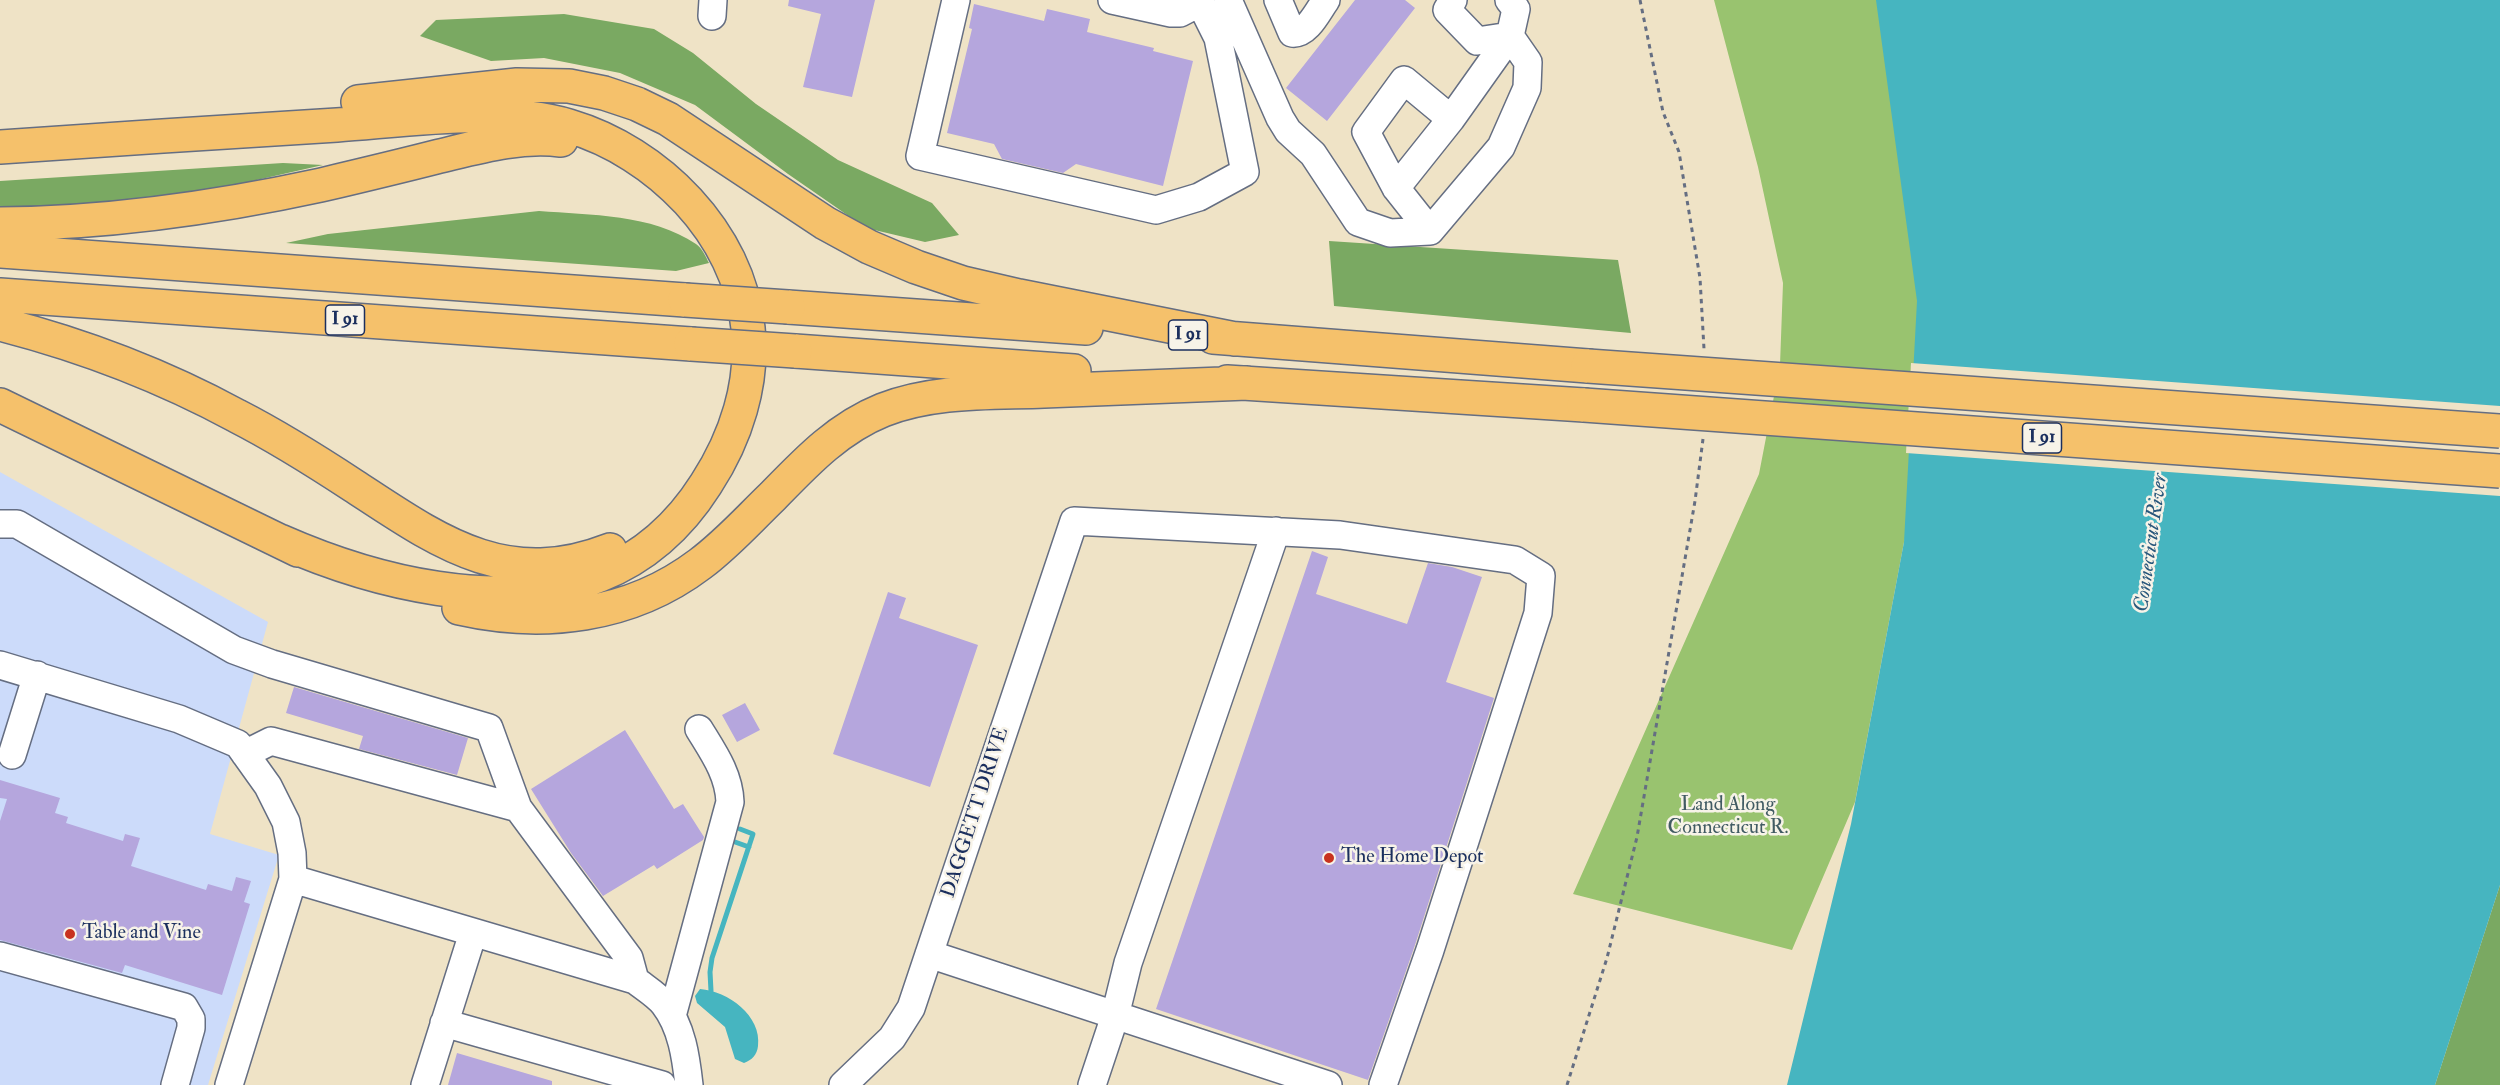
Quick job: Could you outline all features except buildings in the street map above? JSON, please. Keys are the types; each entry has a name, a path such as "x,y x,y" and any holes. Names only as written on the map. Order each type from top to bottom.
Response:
{"highway":[{"path":"0,146 499,86 535,84 578,87 620,98 653,111 694,135 825,223 884,254 916,267 1003,293 1235,339"},
{"path":"0,146 396,121 488,116 521,117 571,127 624,150 659,174 700,215"},
{"path":"0,224 94,220 217,205 347,179 494,143 539,139 588,145 622,157 657,176 700,215 729,261 741,294 748,326 748,370 744,398 737,422 722,456 694,503 657,542 614,569 582,582 552,589 522,592 477,591 403,582 354,570 280,541"},
{"name":"I 91","path":"0,251 2500,431"},
{"name":"I 91","path":"0,296 1584,405 2500,471"},
{"path":"0,324 76,346 205,399 295,448 437,540 470,554 503,562 558,563 591,557 629,542 677,510 700,486 722,456"},
{"path":"0,405 280,541 379,584 458,608 521,617 554,617 589,613 640,598 685,574 728,540 831,441 861,420 893,406 957,395 1248,383"}],"street":[{"path":"956,0 920,156 1156,210 1199,197 1245,172 1218,38 1200,1 1180,13 1171,13 1112,0"},
{"path":"1228,0 1280,118 1288,131 1313,154 1358,222 1390,233 1430,231 1500,147 1527,88 1528,62 1510,36"},
{"path":"1278,0 1292,33 1296,34 1303,31 1326,0"},
{"path":"1453,0 1447,10 1477,41 1510,36"},
{"path":"1396,188 1450,119 1510,36 1516,9 1509,0"},
{"path":"1430,231 1396,188 1366,132 1404,80 1450,119"},
{"name":"DAGGETT DRIVE","path":"843,1085 900,1028 911,1008 1074,520 1276,531"},
{"path":"0,524 17,524 234,650 272,664 489,728 518,808 629,958 635,981"},
{"path":"1092,1085 1115,1016 1128,963 1276,531 1340,535 1515,560 1541,576 1538,613 1430,950 1383,1085"},
{"path":"0,665 179,718 238,744 268,786 286,822 292,853 293,879 229,1085"},
{"path":"12,755 37,675"},
{"path":"672,1016 730,802 727,780 699,729"},
{"path":"245,754 271,741 518,808"},
{"path":"293,879 635,981 663,1002 672,1016 680,1033 689,1085"},
{"path":"424,1085 473,933"},
{"path":"929,954 1328,1085"},
{"path":"0,956 184,1007 191,1018 192,1028 175,1085"},
{"path":"444,1023 662,1085"}],"path":[{"path":"1640,0 1663,112 1679,152 1700,278 1704,350"},
{"path":"1567,1085 1607,958 1637,837 1703,453 1703,430"}],"shaded area":[{"path":"0,472 268,622 210,834 279,855 208,1085 0,1085"}],"green space":[{"name":"Land Along Connecticut R.","path":"1714,0 1918,0 1978,249 1904,542 1855,802 1792,950 1573,894 1759,474 1780,365 1783,283 1758,167"},
{"path":"564,14 654,29 693,53 756,104 838,160 932,203 959,235 925,242 866,228 695,105 620,73 544,58 491,61 420,36 436,20"},
{"path":"283,163 323,165 177,198 0,215 0,181"},
{"path":"539,211 599,215 640,221 660,227 696,244 709,263 676,271 286,243 328,234"},
{"path":"1329,241 1618,260 1631,333 1334,306"},
{"path":"2500,885 2500,1085 2435,1085"}],"water":[{"name":"Connecticut River","path":"1876,0 2500,0 2500,885 2435,1085 1787,1085 1851,824 1904,542 1917,301"},
{"path":"700,989 732,1000 749,1015 758,1035 758,1046 755,1055 749,1060 744,1063 735,1059 725,1027 697,1003 695,996"}],"pier":[{"path":"1911,363 2500,406 2500,496 1906,453"}],"waterway":[{"path":"711,991 712,958 753,834 740,829"},
{"path":"735,842 749,847"}],"place":[{"name":"The Home Depot","path":"1329,858"},
{"name":"Table and Vine","path":"70,934"}]}
